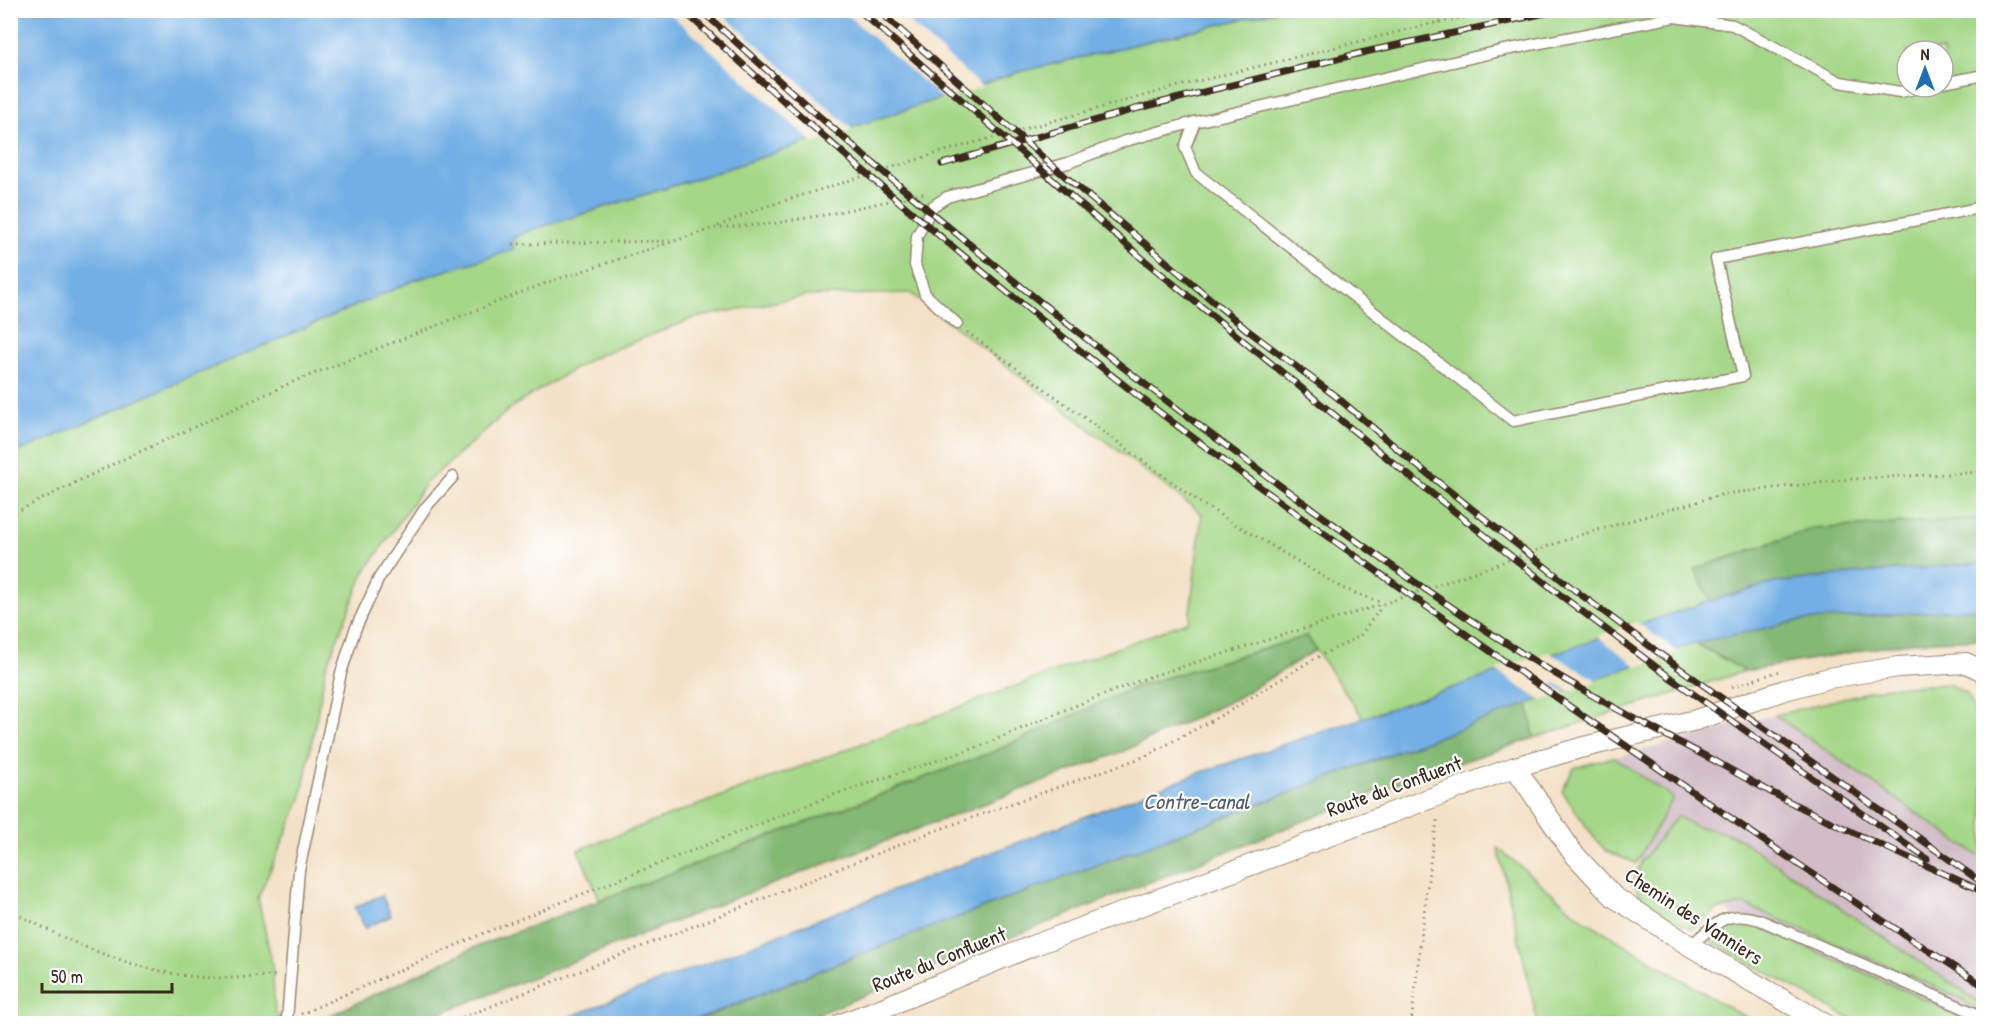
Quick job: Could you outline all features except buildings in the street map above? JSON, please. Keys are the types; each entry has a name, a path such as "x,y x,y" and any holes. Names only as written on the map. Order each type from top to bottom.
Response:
{"street":[{"name":"Route du Confluent","path":"841,1023 1032,946 1515,767 1580,748 1696,720 1785,690 1829,678 1898,667 1966,663 1982,671"},
{"name":"Chemin des Vanniers","path":"1515,767 1573,853 1614,897 1690,946 1825,1023"}],"lane":[{"path":"957,324 925,294 915,265 917,236 933,206 947,197 1068,163 1125,141 1195,122 1500,51 1674,17 1733,26 1840,82 1895,91"},
{"path":"1955,81 1983,75"},
{"path":"1195,122 1185,147 1196,173 1513,421 1743,376 1716,259 1983,207"},
{"path":"284,1022 291,974 299,870 341,673 355,630 380,578 426,507 453,477"},
{"path":"1690,946 1715,924 1731,915 1746,915 1983,1017"}],"path":[{"path":"10,515 115,463 295,381 543,284 714,228 761,208 948,150 1179,86 1430,24 1503,10"},
{"path":"714,228 771,224 923,193 947,197"},
{"path":"513,244 675,241"},
{"path":"957,324 1203,504 1342,588 1383,604"},
{"path":"284,1022 484,933 830,796 981,746 1149,677 1383,604 1580,535 1724,494 1852,479 1983,472"},
{"path":"446,1023 929,833 1146,756 1231,710 1312,660 1360,636 1383,604"},
{"path":"1411,1023 1431,855 1442,793"},
{"path":"10,910 56,935 129,963 182,975 218,978 291,974"}],"shaded area":[{"path":"1775,715 1983,816 1983,1023 1899,1023 1731,915 1703,881 1641,862 1574,768"}],"green space":[{"path":"1276,11 1983,11 1983,518 1812,529 1695,569 1710,601 1363,718 1306,636 1135,687 993,752 600,900 578,850 1189,621 1202,514 910,293 805,296 695,318 592,358 513,406 426,483 364,573 326,667 301,799 258,898 272,963 275,1012 288,1023 11,1023 10,455 415,280 512,250 513,238 528,231 714,173 1019,72"},
{"path":"1983,518 1983,563 1774,583 1710,601 1695,569 1812,529"},
{"path":"1983,608 1983,639 1910,642 1745,671 1695,643 1798,621"},
{"path":"1307,636 1316,650 1237,698 1124,751 722,903 416,1023 314,1023 473,948 993,752 1135,687"},
{"path":"1695,643 1745,671 1534,738 1528,703"},
{"path":"1949,684 1967,694 1983,726 1983,859 1775,715 1888,687"},
{"path":"1528,703 1534,738 1410,779 795,1023 689,1024 855,956"},
{"path":"1614,757 1673,798 1636,863 1606,851 1562,791 1574,768"},
{"path":"1677,816 1695,826 1738,838 1983,1005 1983,1009 1977,1009 1960,998 1743,904 1717,910 1693,929 1663,915 1642,896 1632,883 1641,862"},
{"path":"1498,848 1583,919 1732,1010 1758,1023 1538,1023"},
{"path":"1731,920 1748,922 1765,929 1979,1023 1857,1023 1709,940"}],"water":[{"path":"11,11 1276,11 1019,72 714,173 528,231 513,238 513,250 415,280 11,455"},
{"name":"Contre-canal","path":"1983,563 1983,608 1798,621 1695,643 1388,755 855,956 689,1023 552,1024 1190,776 1710,601 1774,583"},
{"path":"382,895 391,916 365,928 355,907"}],"pier":[{"path":"667,11 719,11 853,130 814,143"},
{"path":"843,11 896,11 982,87 944,100"},
{"path":"1637,622 1678,652 1638,667 1597,636"},
{"path":"1549,652 1598,681 1570,691 1554,682 1553,684 1566,693 1541,701 1495,670"}],"railway":[{"path":"683,10 923,222 1171,421 1449,623 1597,726 1817,877 1984,986"},
{"path":"701,10 840,135 1055,314 1278,484 1437,598 1536,662 1647,726 1809,811 1984,892"},
{"path":"859,10 1144,260 1402,470 1563,597 1668,676 1927,859"},
{"path":"878,10 1047,161 1246,329 1338,398 1414,463 1572,588 1675,665 1984,884"},
{"path":"942,164 1139,108 1365,52 1560,10"}]}
